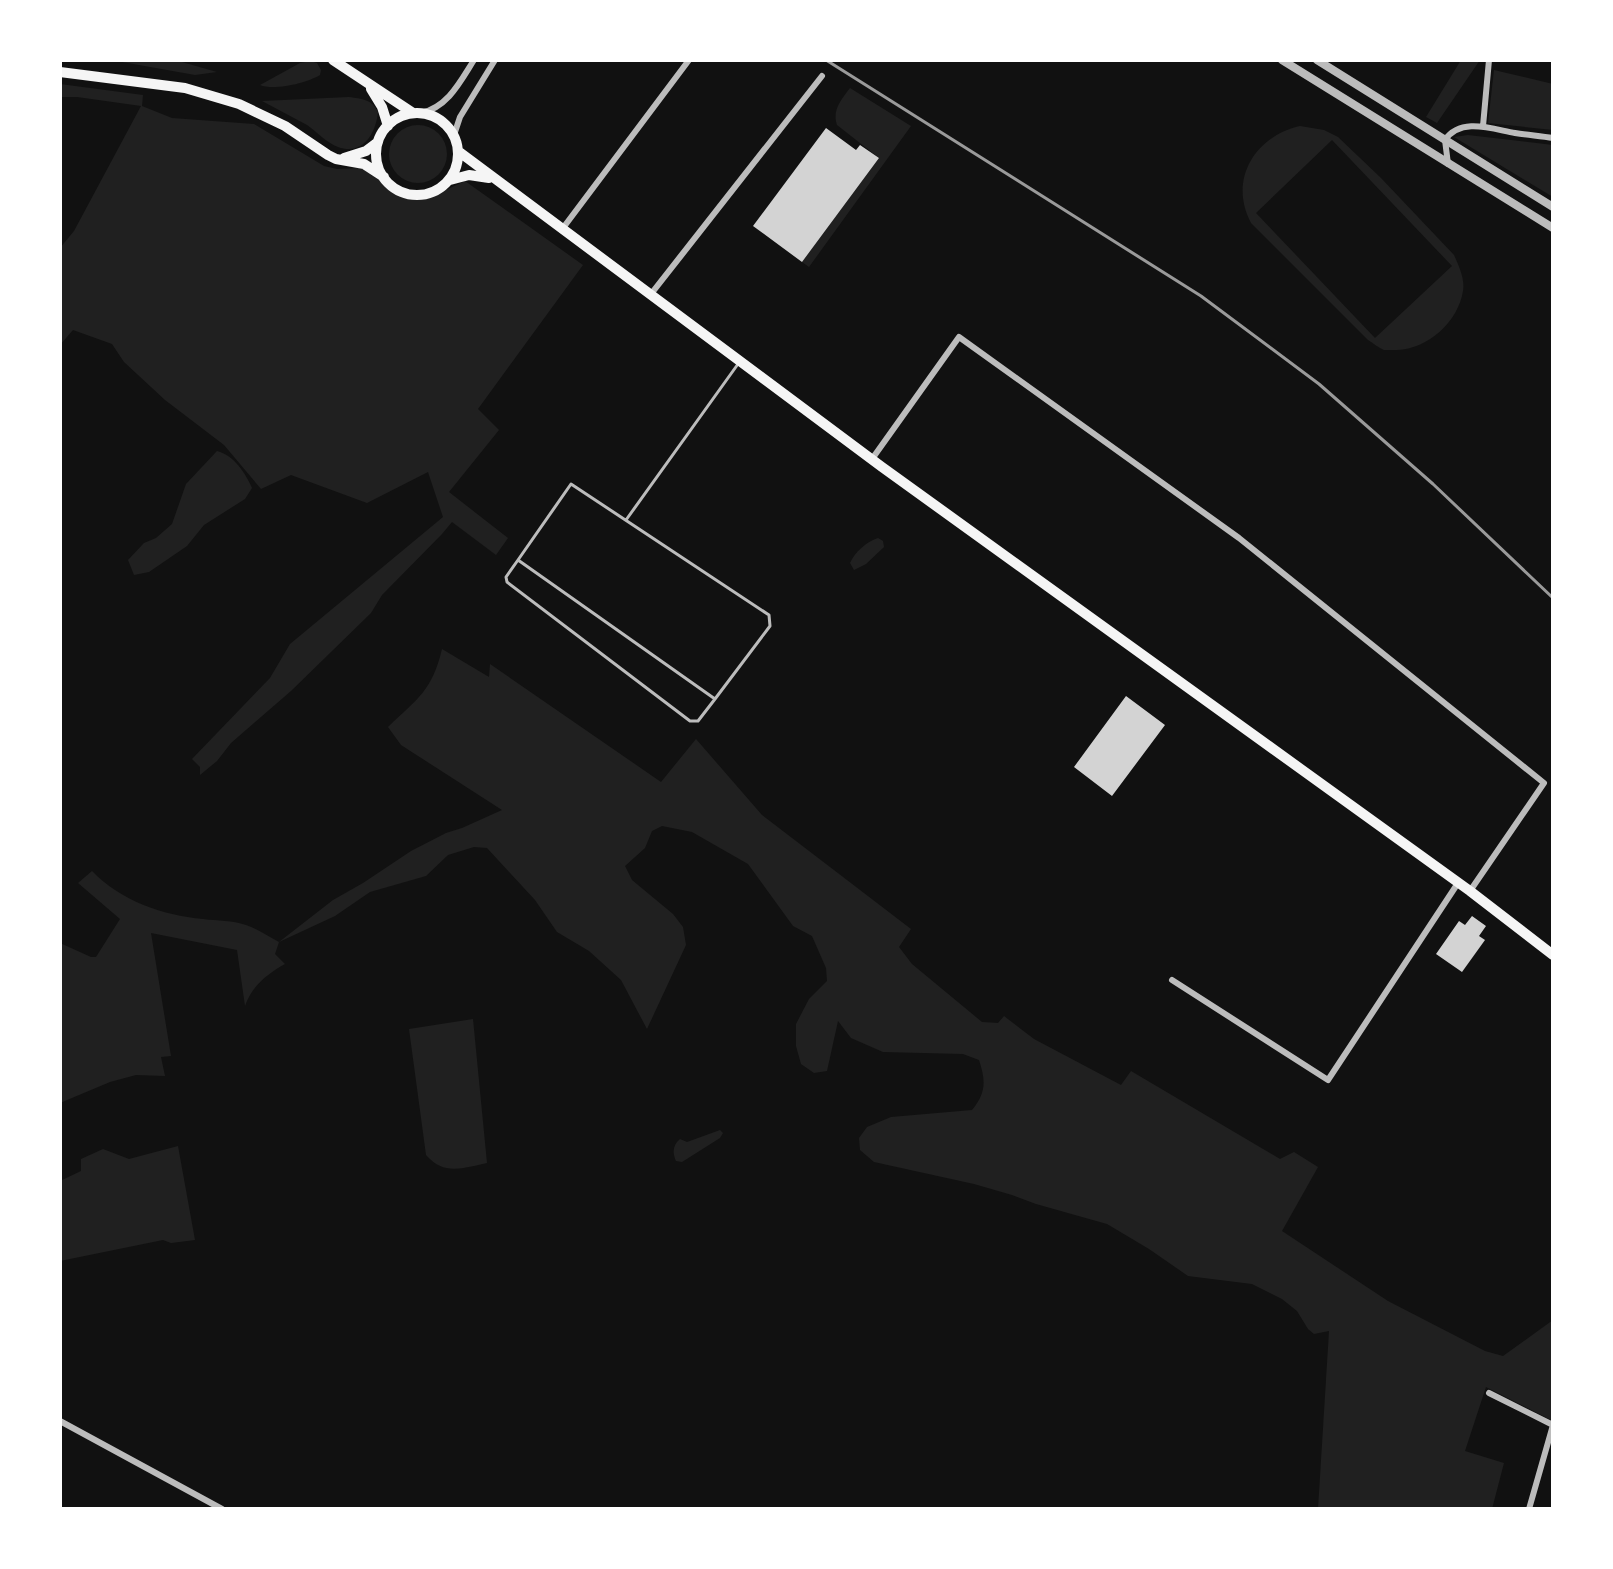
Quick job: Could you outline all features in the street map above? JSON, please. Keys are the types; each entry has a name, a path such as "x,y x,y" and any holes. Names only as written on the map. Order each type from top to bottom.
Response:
{"main road":[{"path":"333,60 417,113 440,120 454,135 458,151 454,172 448,181"},
{"path":"60,72 185,88 239,104 285,126 336,159 364,164 384,177"},
{"path":"358,77 376,96 388,126"},
{"path":"417,113 399,118 388,126 378,142 378,166 392,186 415,195 438,189 461,176 476,175 501,184"},
{"path":"336,159 359,154 378,142"},
{"path":"458,151 872,459 1470,891 1553,955"}],"street":[{"path":"417,113 438,108 445,102 474,60"},
{"path":"454,135 460,117 495,60"},
{"path":"563,228 689,60"},
{"path":"1282,60 1553,228"},
{"path":"1317,60 1553,207"},
{"path":"1483,126 1489,60"},
{"path":"651,294 822,76"},
{"path":"1448,164 1445,140 1462,127 1483,126 1553,138"},
{"path":"1467,176 1470,163 1482,163"},
{"path":"872,459 959,337 1226,529 1544,783 1470,891"},
{"path":"1172,980 1328,1080 1458,883"},
{"path":"1489,1393 1553,1425 1529,1509"},
{"path":"60,1421 222,1509"}],"lane":[{"path":"626,520 740,361"},
{"path":"571,484 626,520 769,615 770,626 698,721 690,721 507,582 506,577 571,484"},
{"path":"518,560 715,699"}],"shaded area":[{"path":"111,60 175,60 217,72 195,75"},
{"path":"1461,60 1480,60 1437,123 1426,117"},
{"path":"300,63 317,63 321,70 320,75 314,78 282,87 260,85"},
{"path":"1494,70 1553,84 1553,130 1488,123"},
{"path":"60,84 143,95 142,106 172,118 254,124 324,166 370,171 406,196 433,196 465,181 583,265 478,409 499,430 449,492 508,538 496,555 452,522 382,595 371,613 200,775 200,767 192,759 270,678 290,644 443,517 428,472 367,503 291,475 261,489 224,445 165,400 124,362 112,344 73,330 60,345 60,248 74,231 141,106 60,97"},
{"path":"850,88 911,126 809,267 802,262 879,158 837,125 837,110"},
{"path":"349,97 370,102 378,112 367,141 347,149 334,145 307,125 262,101"},
{"path":"418,125 439,133 447,154 439,175 418,183 397,175 389,154 397,133"},
{"path":"1300,126 1324,130 1338,137 1454,255 1460,268 1463,291 1455,313 1440,332 1409,348 1384,350 1378,347 1251,223 1243,191 1250,162 1270,139","holes":["1332,140 1452,266 1375,338 1256,213"]},
{"path":"1468,135 1553,145 1553,197 1454,137"},
{"path":"217,451 234,461 246,477 252,488 245,499 204,525 187,546 149,572 134,575 128,560 144,543 156,538 172,524 186,484"},
{"path":"878,538 883,541 884,547 866,564 854,570 850,563 855,555"},
{"path":"442,649 489,677 490,664 661,782 696,739 762,815 911,929 899,947 912,964 982,1022 998,1023 1004,1016 1034,1039 1121,1085 1131,1071 1280,1159 1294,1152 1318,1167 1282,1231 1388,1301 1485,1351 1503,1356 1553,1320 1553,1421 1486,1387 1465,1451 1504,1463 1492,1509 1318,1509 1329,1331 1314,1334 1297,1311 1282,1299 1252,1284 1188,1276 1107,1224 974,1184 874,1162 860,1150 859,1138 867,1127 891,1117 972,1110 983,1086 979,1060 963,1054 883,1052 851,1038 838,1021 827,1071 814,1073 801,1064 796,1046 796,1024 809,999 827,981 826,968 812,936 793,926 748,864 692,832 662,826 652,831 645,848 625,866 632,880 673,914 683,927 686,945 647,1029 621,980 589,951 557,932 535,900 487,848 474,847 448,855 426,876 370,892 335,916 279,942 333,900 411,851 502,810 401,745 388,727 416,701 428,684"},
{"path":"92,871 116,891 143,905 188,917 241,923 279,942 275,954 285,964 261,981 245,1006 237,950 151,933 171,1056 161,1057 165,1076 136,1075 110,1082 60,1103 60,943 96,957 120,919 78,883"},
{"path":"473,1019 487,1163 447,1168 426,1155 409,1029"},
{"path":"720,1130 723,1133 720,1138 682,1162 676,1161 674,1149 680,1139 687,1142"},
{"path":"178,1146 195,1240 171,1243 163,1240 60,1261 60,1181 81,1171 81,1159 103,1149 129,1159"}],"building":[{"path":"826,128 856,150 860,145 879,158 802,262 753,226"},
{"path":"1126,696 1165,725 1112,796 1074,767"},
{"path":"1472,916 1486,926 1479,936 1485,940 1462,972 1436,954 1459,921 1465,925"}],"railway":[{"path":"826,60 1201,296 1319,384 1433,484 1553,598"}]}
